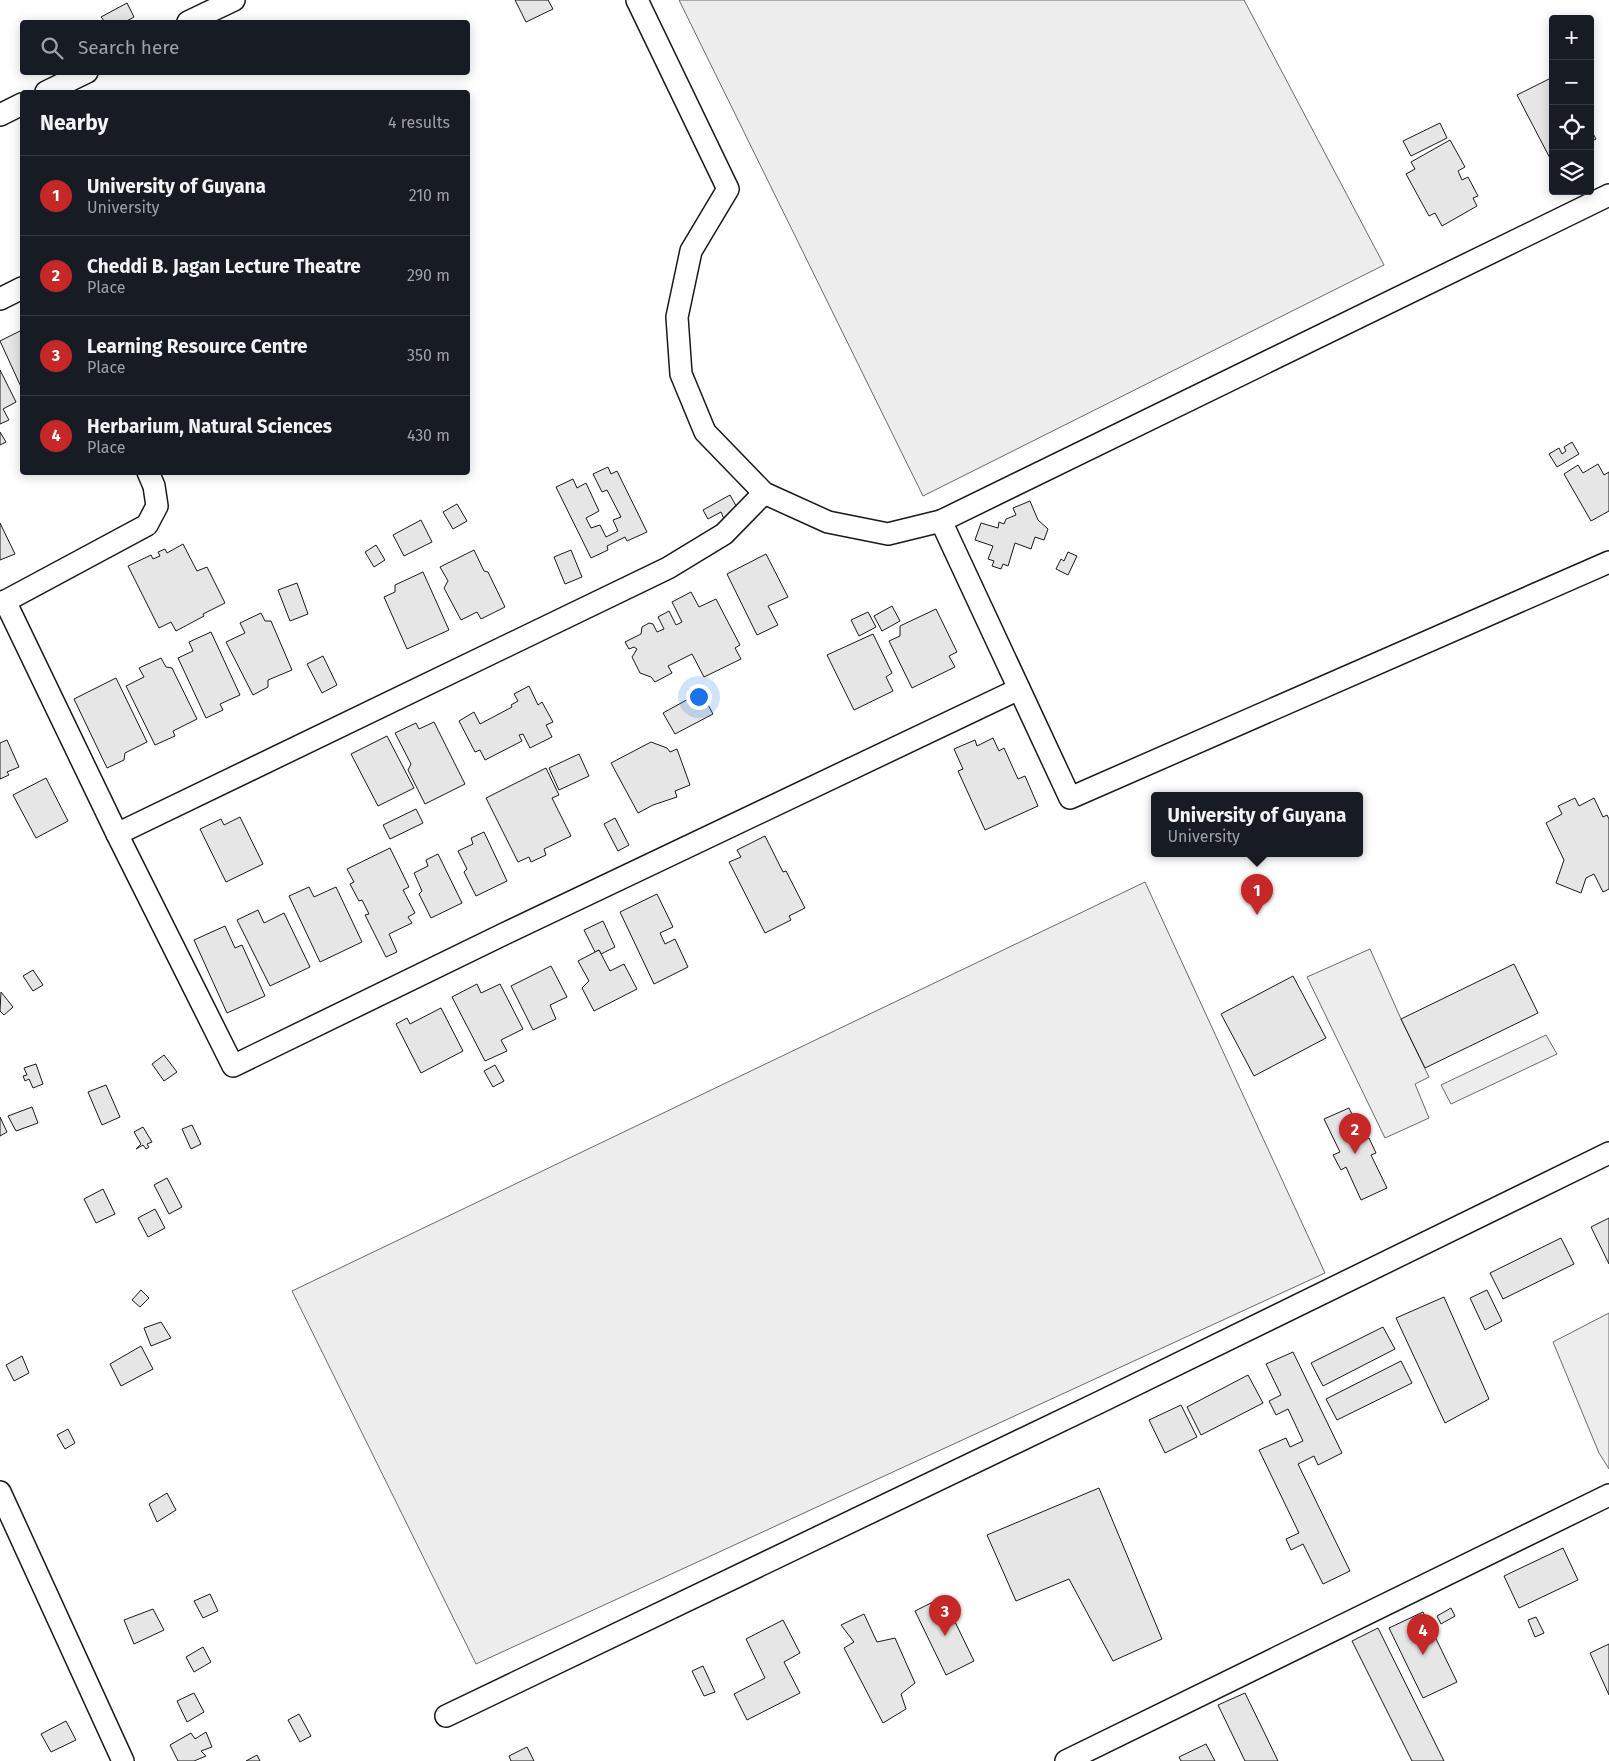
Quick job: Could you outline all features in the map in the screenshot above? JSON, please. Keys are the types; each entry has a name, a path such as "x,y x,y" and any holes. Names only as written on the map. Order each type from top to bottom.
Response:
{"street":[{"path":"192,20 234,0"},
{"path":"637,0 728,189 691,251 677,317 681,374 705,432 764,493 828,522 888,534 941,521 1609,195"},
{"path":"50,90 81,75"},
{"path":"0,115 20,105"},
{"path":"0,299 20,289"},
{"path":"149,475 154,486 158,506 147,526 3,602 233,1066 504,934 1020,689"},
{"path":"117,834 668,568 724,534 764,493"},
{"path":"941,521 1070,798 1609,562"},
{"path":"446,1716 1098,1403 1609,1153"},
{"path":"0,1492 123,1761"},
{"path":"1066,1761 1609,1495"}],"shaded area":[{"path":"679,0 1244,0 1384,265 923,496"},
{"path":"1145,882 1325,1273 476,1664 292,1291"},
{"path":"1370,949 1429,1077 1415,1084 1429,1118 1385,1138 1307,977"},
{"path":"1546,1035 1557,1054 1451,1104 1441,1085"},
{"path":"1609,1313 1609,1469 1599,1453 1553,1342"}],"building":[{"path":"515,0 548,0 553,9 526,22"},
{"path":"127,3 134,17 129,20 103,20 101,17"},
{"path":"1549,79 1549,156 1517,95"},
{"path":"1440,123 1447,138 1411,156 1403,141"},
{"path":"1450,140 1465,167 1458,171 1462,180 1468,177 1478,196 1473,198 1477,206 1442,226 1435,213 1429,216 1406,174 1415,169 1411,162"},
{"path":"20,331 20,385 0,341"},
{"path":"0,370 16,402 3,409 9,420 0,424"},
{"path":"0,432 6,442 0,445"},
{"path":"1572,442 1579,454 1557,467 1549,454 1559,448 1562,454 1566,451 1564,447"},
{"path":"1598,464 1604,475 1609,472 1609,511 1591,521 1564,474 1578,465 1583,473"},
{"path":"608,467 611,474 617,471 647,532 627,541 625,537 607,546 608,550 591,558 556,487 573,479 577,488 586,483 599,511 586,518 591,528 600,525 606,537 618,531 613,520 621,517 607,490 602,492 593,474"},
{"path":"730,495 739,511 724,519 721,512 708,519 703,510"},
{"path":"1030,501 1038,520 1048,529 1044,540 1035,537 1031,549 1015,543 1008,566 1003,564 1001,569 992,566 994,561 988,559 993,546 975,540 981,523 998,528 999,522 1004,524 1006,519 1016,515 1013,508"},
{"path":"457,504 467,521 453,529 443,512"},
{"path":"421,520 432,542 404,556 393,535"},
{"path":"0,523 15,554 0,560"},
{"path":"183,544 197,571 207,567 225,603 176,631 171,622 159,628 128,566 151,555 153,559 160,556 158,552 165,549 167,553"},
{"path":"376,545 385,560 374,567 365,552"},
{"path":"474,550 484,571 488,572 505,607 481,619 477,612 461,620 444,588 448,581 440,567"},
{"path":"571,550 582,577 565,584 554,557"},
{"path":"1068,552 1077,556 1068,575 1056,569 1061,559 1064,561"},
{"path":"766,554 788,597 768,606 778,625 757,635 727,574"},
{"path":"423,572 449,630 407,649 384,597 395,592 395,585"},
{"path":"297,583 308,614 290,621 278,590"},
{"path":"691,592 699,607 716,599 740,645 735,648 741,659 704,677 692,654 668,666 672,673 655,682 651,677 640,673 632,657 637,649 634,647 629,649 625,642 641,634 642,627 649,623 653,624 657,632 664,629 658,617 669,611 676,625 682,622 672,602"},
{"path":"892,606 900,621 882,631 874,616"},
{"path":"936,609 957,652 949,656 955,667 912,688 889,641 900,636 900,626"},
{"path":"868,612 876,627 859,636 851,620"},
{"path":"261,613 265,621 271,621 292,670 268,680 268,687 253,695 226,642 245,633 240,623"},
{"path":"211,632 240,695 220,704 223,710 206,718 178,658 193,651 189,642"},
{"path":"873,634 892,673 886,677 893,691 854,710 827,655"},
{"path":"323,656 337,685 322,693 307,664"},
{"path":"161,658 166,667 172,668 197,719 173,731 175,736 155,745 126,686 144,677 139,668"},
{"path":"116,678 147,742 125,753 124,760 107,768 74,699"},
{"path":"529,686 538,705 542,702 553,722 546,725 552,737 530,748 523,734 519,735 522,741 485,760 480,750 475,752 459,721 474,712 480,724 512,707 511,705 518,701 514,694"},
{"path":"701,692 713,714 675,734 663,713"},
{"path":"434,722 465,784 425,804 408,770 411,764 395,733 416,723 419,729"},
{"path":"387,736 414,788 378,806 351,754"},
{"path":"993,738 999,751 1004,748 1018,779 1025,776 1038,806 985,830 958,771 963,769 954,749 975,740 977,746"},
{"path":"7,740 19,767 7,772 9,775 0,779 0,743"},
{"path":"651,742 667,748 670,752 677,749 690,785 675,791 677,797 653,805 638,813 611,763"},
{"path":"579,754 589,776 559,790 549,768"},
{"path":"546,768 559,795 552,798 571,836 544,849 546,855 531,862 529,857 518,862 486,798"},
{"path":"46,778 68,821 36,838 13,795"},
{"path":"1575,798 1579,806 1594,798 1603,817 1607,815 1609,819 1609,889 1603,892 1594,874 1586,878 1581,893 1556,883 1564,860 1546,823 1562,814 1558,806"},
{"path":"416,809 423,823 390,839 383,825"},
{"path":"240,817 263,864 226,882 200,829 221,819 224,825"},
{"path":"615,818 629,845 618,851 604,824"},
{"path":"484,832 507,881 476,896 464,872 467,869 458,851 473,844 471,838"},
{"path":"765,836 783,872 786,871 805,908 789,916 791,920 765,933 729,862 741,857 737,850"},
{"path":"390,848 409,887 403,890 415,913 408,917 412,923 389,934 397,952 386,957 365,915 369,914 362,900 359,901 350,884 354,882 347,869"},
{"path":"438,854 462,903 431,918 419,894 422,891 414,873 428,866 426,860"},
{"path":"309,887 314,897 336,887 362,942 320,962 289,896"},
{"path":"657,894 673,927 660,933 665,944 675,939 688,967 654,984 620,912"},
{"path":"258,910 264,923 284,913 310,967 270,986 237,920"},
{"path":"603,921 615,947 601,954 599,950 595,952 584,930"},
{"path":"225,926 235,948 242,945 265,996 227,1013 194,940"},
{"path":"599,950 610,971 624,964 637,989 594,1011 582,988 589,981 578,961"},
{"path":"1514,964 1538,1013 1425,1068 1401,1019"},
{"path":"551,966 567,997 550,1005 556,1019 533,1030 511,986"},
{"path":"33,970 43,985 33,991 23,976"},
{"path":"1293,976 1326,1038 1254,1076 1221,1014"},
{"path":"477,984 481,993 500,984 523,1029 501,1040 507,1051 485,1061 452,997"},
{"path":"1,992 13,1007 4,1015 0,1011"},
{"path":"441,1008 463,1051 421,1073 396,1024 407,1018 410,1024"},
{"path":"164,1055 177,1072 164,1081 152,1064"},
{"path":"36,1064 43,1084 33,1088 29,1079 25,1081 23,1076 27,1075 24,1068"},
{"path":"495,1065 504,1081 493,1087 484,1071"},
{"path":"106,1085 120,1117 102,1125 88,1092"},
{"path":"32,1107 38,1123 16,1131 8,1116"},
{"path":"1349,1108 1364,1140 1369,1138 1376,1153 1371,1155 1387,1188 1361,1200 1346,1167 1341,1170 1333,1155 1340,1152 1324,1119"},
{"path":"0,1117 7,1132 0,1136"},
{"path":"192,1125 201,1144 191,1149 182,1129"},
{"path":"143,1127 152,1142 147,1144 149,1147 146,1149 143,1145 136,1149 141,1144 134,1132"},
{"path":"167,1178 182,1207 169,1214 154,1185"},
{"path":"103,1189 115,1214 96,1223 84,1199"},
{"path":"155,1209 165,1228 148,1237 138,1218"},
{"path":"1609,1218 1609,1264 1591,1227"},
{"path":"1561,1238 1574,1264 1503,1299 1490,1273"},
{"path":"141,1290 149,1298 140,1307 132,1300"},
{"path":"1487,1290 1502,1321 1485,1330 1470,1298"},
{"path":"1444,1297 1489,1399 1445,1423 1396,1318"},
{"path":"161,1322 171,1338 151,1346 144,1328"},
{"path":"1383,1327 1395,1349 1323,1386 1311,1363"},
{"path":"141,1346 153,1369 121,1386 110,1364"},
{"path":"1293,1352 1342,1453 1318,1465 1314,1456 1298,1464 1350,1571 1323,1584 1303,1544 1291,1550 1286,1539 1299,1533 1259,1450 1286,1438 1290,1447 1303,1441 1288,1409 1276,1415 1269,1401 1281,1395 1266,1364"},
{"path":"22,1356 29,1373 14,1381 6,1365"},
{"path":"1401,1361 1412,1383 1337,1420 1326,1399"},
{"path":"1248,1375 1263,1403 1201,1435 1187,1407"},
{"path":"1181,1405 1197,1437 1165,1453 1149,1420"},
{"path":"68,1429 75,1443 65,1449 57,1435"},
{"path":"1099,1488 1162,1639 1113,1661 1069,1579 1016,1601 987,1535"},
{"path":"167,1493 176,1510 157,1522 149,1504"},
{"path":"1563,1548 1578,1580 1519,1608 1504,1576"},
{"path":"210,1594 218,1611 203,1618 194,1601"},
{"path":"943,1597 974,1661 946,1675 915,1611"},
{"path":"1451,1608 1455,1616 1441,1624 1437,1616"},
{"path":"153,1609 164,1630 134,1644 124,1620"},
{"path":"1423,1612 1457,1682 1423,1698 1389,1628"},
{"path":"864,1614 877,1642 895,1638 915,1683 901,1694 906,1709 883,1723 844,1648 854,1642 841,1625"},
{"path":"1536,1617 1544,1633 1535,1637 1528,1620"},
{"path":"783,1620 800,1653 784,1662 800,1693 747,1720 734,1694 765,1678 746,1639"},
{"path":"1378,1628 1444,1761 1412,1761 1352,1641"},
{"path":"1609,1644 1609,1695 1590,1653"},
{"path":"203,1647 211,1662 194,1672 186,1657"},
{"path":"703,1666 715,1692 704,1696 692,1671"},
{"path":"194,1693 204,1712 187,1722 177,1701"},
{"path":"1245,1693 1278,1761 1245,1761 1218,1705"},
{"path":"299,1714 311,1736 300,1742 288,1720"},
{"path":"66,1721 76,1740 51,1752 41,1734"},
{"path":"206,1732 212,1747 201,1751 206,1756 194,1761 178,1761 170,1745 191,1733 195,1739"},
{"path":"1206,1744 1215,1761 1181,1761 1179,1757"},
{"path":"527,1747 534,1761 511,1761 509,1756"},
{"path":"257,1755 260,1761 246,1761"}],"place":[{"name":"University of Guyana","path":"1257,915"},
{"name":"Cheddi B. Jagan Lecture Theatre","path":"1355,1154"},
{"name":"Learning Resource Centre","path":"945,1636"},
{"name":"Herbarium, Natural Sciences","path":"1423,1655"}]}
